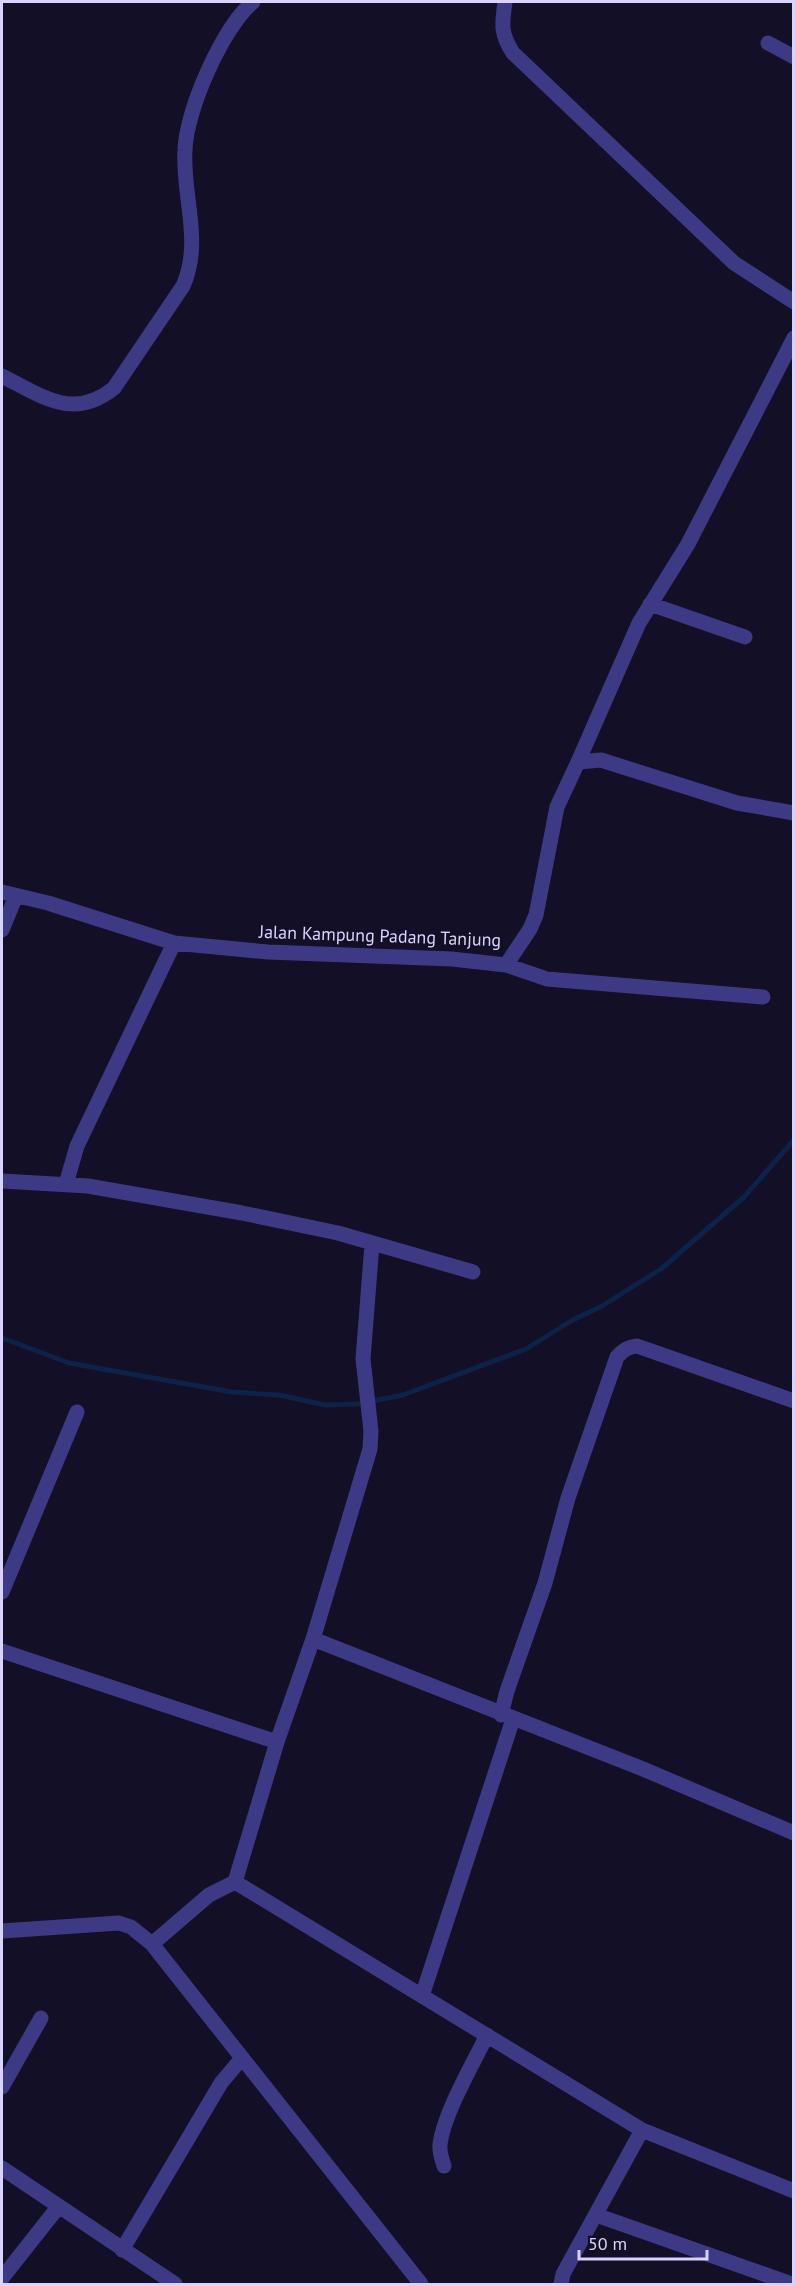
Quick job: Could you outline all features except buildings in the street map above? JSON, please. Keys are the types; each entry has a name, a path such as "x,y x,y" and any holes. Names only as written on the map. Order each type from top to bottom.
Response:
{"street":[{"path":"2,376 46,398 75,405 91,403 114,388 190,270 193,252 184,151 187,129 211,65 234,22 253,2"},
{"path":"505,2 502,32 504,40 513,53 721,252 794,302"},
{"path":"768,43 794,57"},
{"name":"Jalan Kampung Padang Tanjung","path":"9,894 48,903 174,943 249,951 452,959 506,965 530,929 536,915 557,807 650,604 688,544 794,338"},
{"path":"650,604 745,637"},
{"path":"578,762 601,760 737,804 794,813"},
{"path":"2,930 9,894"},
{"path":"66,1184 77,1146 174,943"},
{"path":"506,965 547,979 763,997"},
{"path":"2,1181 66,1184 242,1213 338,1233 472,1272"},
{"path":"152,1944 209,1895 235,1882 277,1742 312,1639 370,1449 371,1431 363,1359 372,1244"},
{"path":"422,1996 507,1717 507,1691 545,1583 568,1498 617,1357 628,1347 637,1346 794,1401"},
{"path":"2,1592 77,1412"},
{"path":"312,1639 643,1769 794,1833"},
{"path":"2,1651 277,1742"},
{"path":"235,1882 642,2130 794,2191"},
{"path":"2,1931 119,1923 131,1927 152,1944 421,2284"},
{"path":"2,2087 41,2018"},
{"path":"444,2166 440,2152 448,2116 487,2035"},
{"path":"123,2250 221,2083 242,2058"},
{"path":"561,2284 563,2274 642,2130"},
{"path":"2,2168 175,2284"},
{"path":"2,2278 59,2206"},
{"path":"596,2215 792,2284"}],"waterway":[{"path":"2,1338 69,1363 232,1392 279,1395 325,1405 357,1404 403,1395 526,1349 661,1269 744,1197 794,1140"}]}
